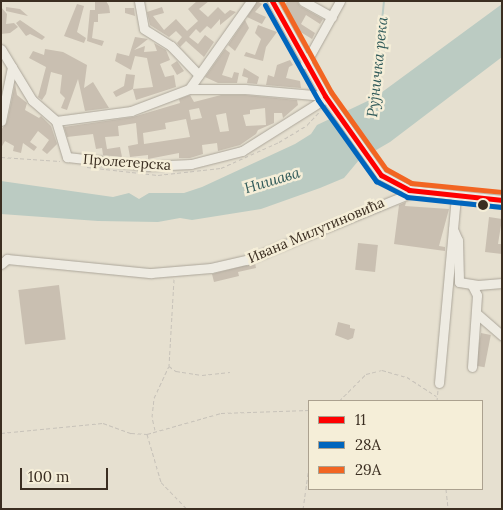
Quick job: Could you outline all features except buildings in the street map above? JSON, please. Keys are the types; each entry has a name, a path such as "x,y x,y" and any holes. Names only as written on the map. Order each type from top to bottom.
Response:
{"street":[{"path":"139,1 144,29 171,46 199,75"},
{"path":"189,89 251,1"},
{"name":"Ивана Милутиновића","path":"272,1 305,64 372,166 393,184 416,191 502,200"},
{"path":"303,1 332,17"},
{"path":"305,64 340,1"},
{"path":"1,49 32,100 56,121 131,111 189,89 245,88 325,97"},
{"path":"1,122 12,67"},
{"name":"Пролетерска","path":"56,121 67,157 148,166 213,161 266,138 325,97"},
{"path":"393,184 393,198"},
{"name":"Ивана Милутиновића","path":"4,262 174,273 246,260 393,198 416,191"},
{"path":"439,383 456,196"},
{"path":"453,229 458,240 457,278 463,284 502,283"},
{"path":"472,285 477,295 472,367"},
{"path":"476,314 502,336"}],"path":[{"path":"1,157 59,162 67,157"},
{"path":"155,431 152,416 154,398 169,366 174,273"},
{"path":"169,366 191,374 213,375 230,372"},
{"path":"340,400 366,374 382,370 407,377 436,396"},
{"path":"437,400 439,383"},
{"path":"1,433 103,423 131,433 147,434 221,413 308,410"},
{"path":"147,434 161,482 187,509"},
{"path":"303,509 308,474"},
{"path":"446,490 448,509"}],"water":[{"name":"Нишава","path":"502,4 502,57 390,142 359,160 344,178 261,209 192,220 180,218 158,222 98,221 1,214 1,181 113,197 129,193 139,199 149,193 184,193 202,187 295,144 311,134 317,125 374,98"}],"waterway":[{"name":"Рујничка река","path":"374,101 384,1"}],"transit line":[{"name":"11","path":"272,1 325,96 381,175 409,190 502,200"},
{"name":"29А","path":"281,1 331,92 386,169 411,183 502,192"},
{"name":"28А","path":"265,5 318,100 376,181 407,197 501,207"}]}
